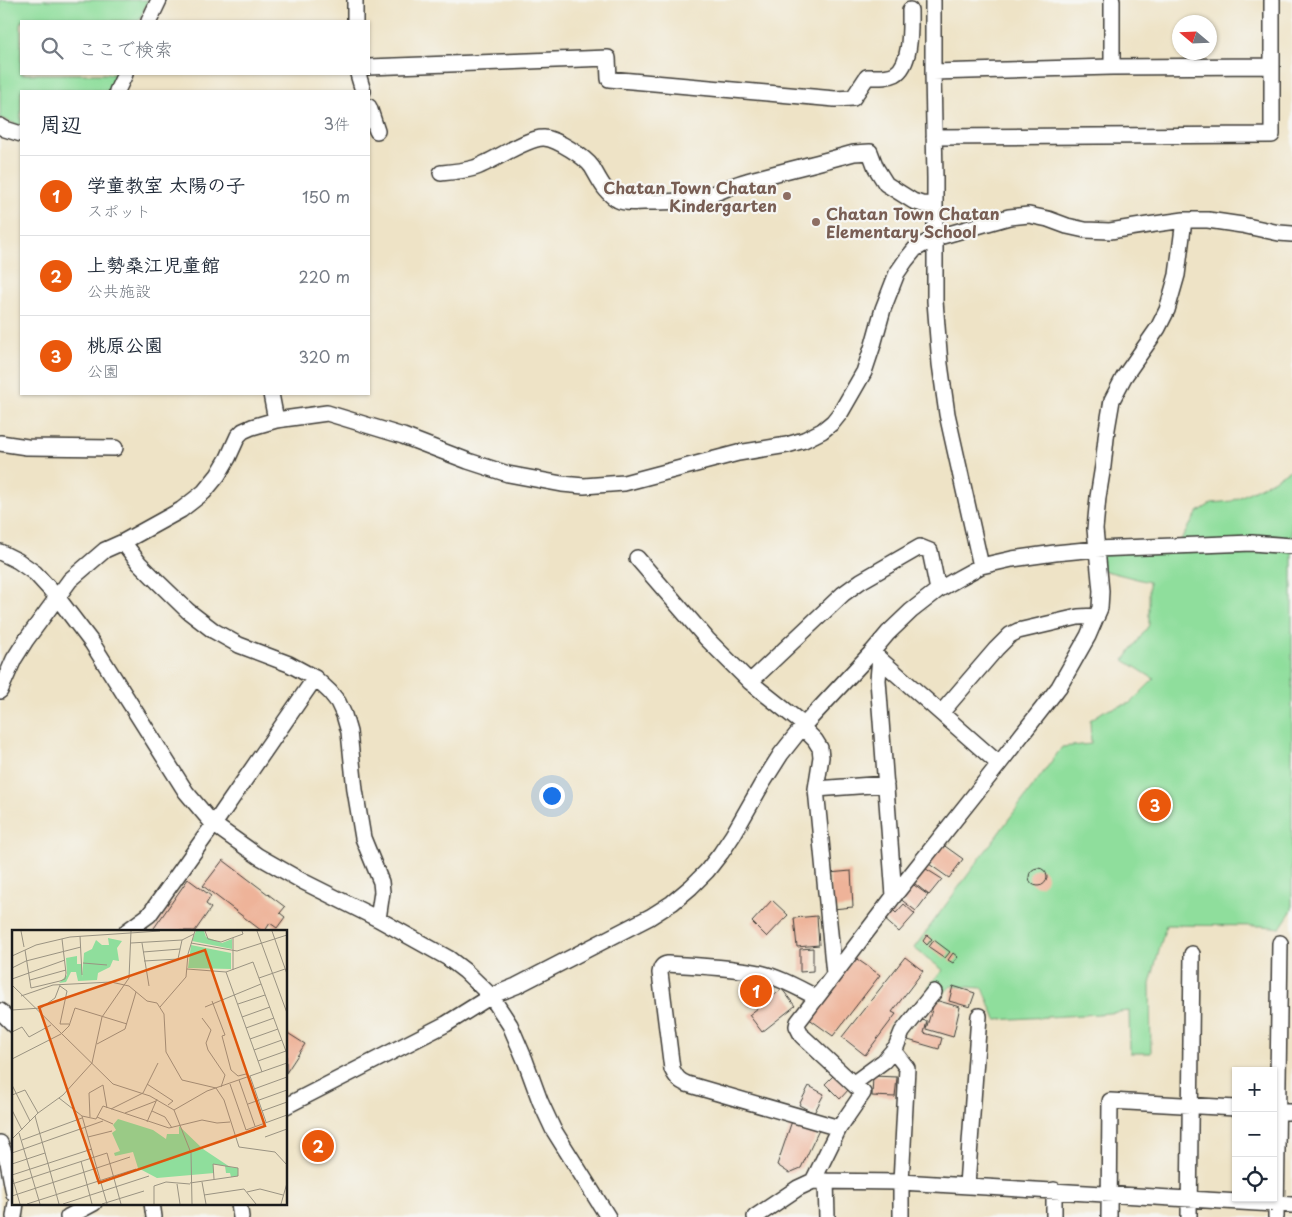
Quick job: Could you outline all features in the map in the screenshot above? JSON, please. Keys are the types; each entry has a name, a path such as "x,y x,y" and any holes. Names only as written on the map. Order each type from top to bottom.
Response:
{"street":[{"path":"149,20 159,0"},
{"path":"355,0 355,20"},
{"path":"933,0 935,301 940,364 947,414 981,566"},
{"path":"1112,0 1112,67"},
{"path":"934,137 1272,135 1272,0"},
{"path":"370,67 608,58 610,79 834,99 852,98 868,77 890,76 901,69 907,54 910,37 910,10"},
{"path":"933,72 1112,67 1272,66"},
{"path":"117,90 125,75"},
{"path":"358,75 364,90"},
{"path":"370,110 376,130"},
{"path":"0,126 20,134"},
{"path":"441,173 474,168 532,140 543,138 573,151 590,165 604,187 619,200 628,202 668,202 704,196 745,181 854,153 870,152 881,178 886,184 922,204 935,205"},
{"path":"0,691 18,653 70,580 105,550 124,542 181,510 204,492 218,475 238,436 243,431 252,427 276,420 327,413 403,436 508,474 584,486 624,483 738,453 787,445 804,440 822,431 841,412 864,372 882,309 897,273 915,250 935,238 1009,217 1029,215 1085,230 1110,231 1184,220 1208,220 1292,234"},
{"path":"827,1217 820,1181 839,1128 864,1093 802,1036 797,1026 798,1022 894,896 1059,687 1097,616 1100,608 1101,591 1095,530 1112,400 1124,377 1158,328 1167,310 1177,275 1184,220"},
{"path":"271,395 276,420"},
{"path":"0,443 27,447 115,448"},
{"path":"124,542 139,563 158,582 188,611 214,631 239,645 289,664 315,678 338,702 349,732 363,838 381,882 382,892 378,919"},
{"path":"288,1105 446,1024 490,996 516,986 650,917 672,903 707,871 722,853 781,754 803,726 876,656 888,633 938,590 981,566 1012,559 1096,549 1252,543 1292,546"},
{"path":"750,682 843,594 861,581 920,547 930,551 938,590"},
{"path":"0,552 18,561 35,574 57,597 92,644 186,792 213,824 258,856 448,958 465,971 490,996 510,1025 553,1129 608,1217"},
{"path":"637,558 707,639 750,682 803,726 820,748 821,757 816,788 834,974"},
{"path":"941,713 991,654 1014,632 1078,617 1097,616"},
{"path":"876,656 999,764"},
{"path":"876,656 879,668 878,680 894,896"},
{"path":"128,930 149,914 315,678"},
{"path":"816,788 886,784"},
{"path":"1276,1211 1281,1111 1280,943"},
{"path":"1189,1217 1192,954"},
{"path":"816,997 790,984 760,973 668,964 660,969 672,1069 680,1081 839,1128"},
{"path":"854,1083 884,1061 896,1047 902,1032 934,992"},
{"path":"0,1011 12,1022"},
{"path":"967,1185 979,1016"},
{"path":"893,1050 907,1068 901,1217"},
{"path":"1109,1217 1110,1101 1232,1108"},
{"path":"0,1143 8,1162 12,1183"},
{"path":"755,1217 798,1188 820,1181 901,1182 1054,1190 1189,1199 1276,1211 1292,1205"},
{"path":"1054,1190 1054,1217"},
{"path":"14,1217 16,1204"},
{"path":"68,1217 92,1204"},
{"path":"152,1204 154,1217"},
{"path":"239,1204 241,1217"}],"green space":[{"path":"0,0 148,0 139,20 20,20 20,75 116,75 108,90 20,90 20,126 0,118"},
{"path":"1292,469 1292,910 1280,928 1264,926 1166,925 1150,984 1151,1053 1130,1053 1129,1011 996,1020 983,988 951,986 940,997 928,987 943,970 914,948 1062,747 1091,744 1090,720 1104,711 1130,703 1154,679 1124,660 1149,625 1149,582 1098,569 1096,549 1177,546 1198,512 1212,503 1232,501"}],"building":[{"path":"942,844 963,859 949,878 929,864"},
{"path":"223,860 285,907 280,913 285,917 277,928 270,923 266,930 261,930 203,886"},
{"path":"923,867 942,879 929,895 910,880"},
{"path":"1038,868 1044,871 1047,877 1044,883 1038,886 1032,883 1029,877 1032,871"},
{"path":"851,871 853,907 833,909 829,873"},
{"path":"188,879 211,896 206,904 211,908 196,930 153,930"},
{"path":"911,883 928,895 916,911 899,898"},
{"path":"772,900 788,915 767,937 752,922"},
{"path":"904,904 915,914 899,932 883,918 892,909 896,913"},
{"path":"817,916 819,945 797,947 794,918"},
{"path":"927,935 932,939 927,945 923,941"},
{"path":"934,940 950,952 945,958 929,947"},
{"path":"813,948 813,971 800,972 800,949"},
{"path":"953,953 958,957 953,963 948,960"},
{"path":"854,957 880,975 833,1036 808,1018"},
{"path":"905,957 923,971 892,1012 896,1014 865,1055 842,1037"},
{"path":"745,981 765,982 766,999 748,1007"},
{"path":"953,986 975,993 970,1007 949,1001"},
{"path":"782,989 795,1006 762,1032 749,1015"},
{"path":"935,1000 960,1007 953,1037 926,1029"},
{"path":"920,1020 927,1021 924,1033 942,1038 939,1049 908,1040"},
{"path":"288,1033 305,1044 288,1070"},
{"path":"834,1075 849,1089 840,1099 825,1084"},
{"path":"873,1076 897,1077 895,1097 872,1096"},
{"path":"809,1086 824,1094 814,1113 799,1105"},
{"path":"792,1121 819,1130 801,1168 789,1173 777,1165"}],"place":[{"name":"Chatan Town Chatan Kindergarten","path":"787,196"},
{"name":"Chatan Town Chatan Elementary School","path":"816,222"},
{"name":"桃原公園","path":"1155,805"},
{"name":"学童教室 太陽の子","path":"756,991"},
{"name":"上勢桑江児童館","path":"318,1146"}]}
